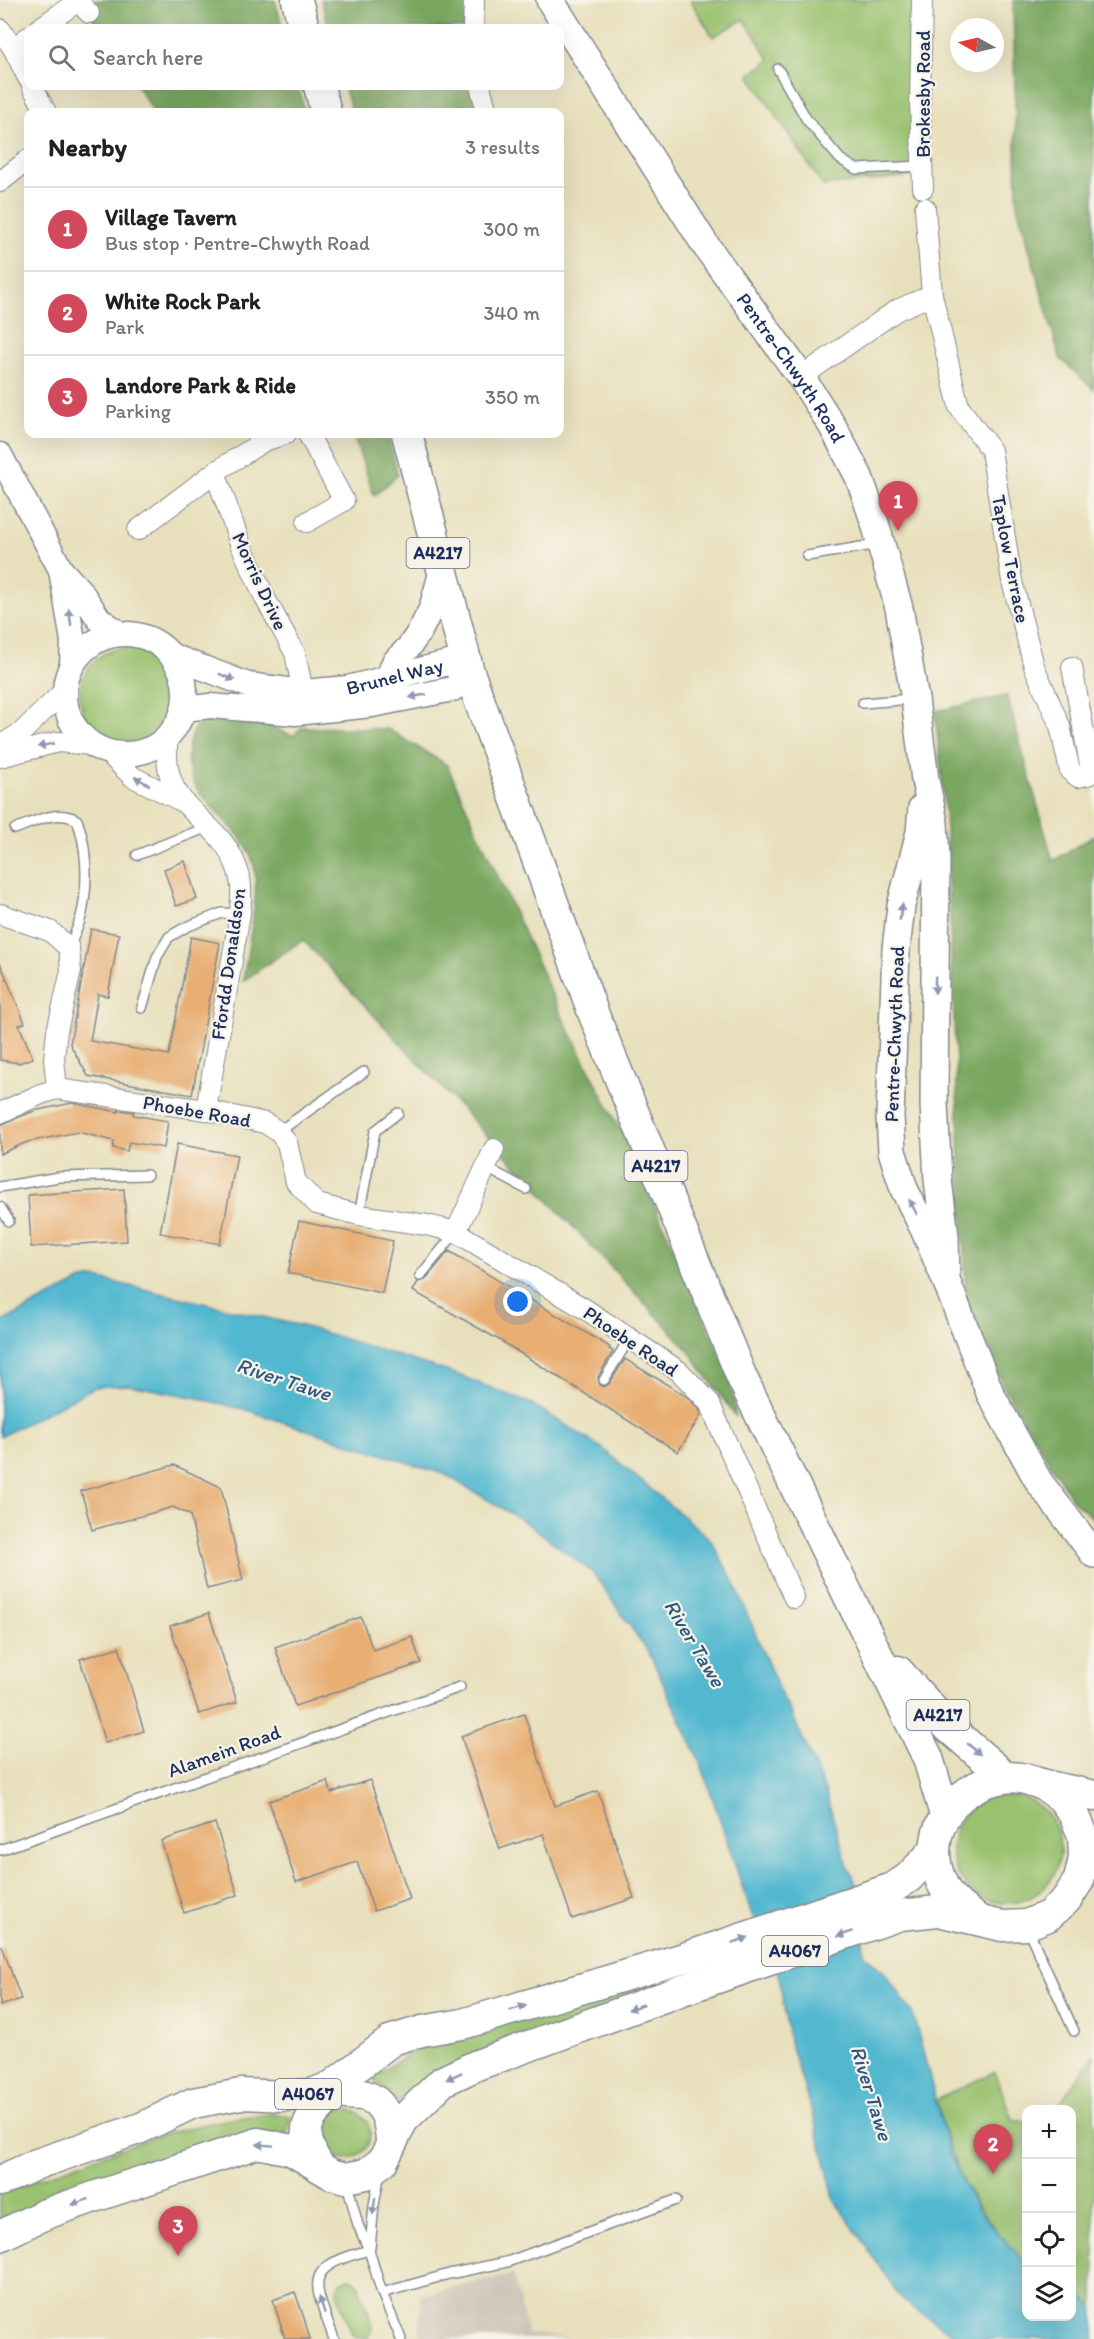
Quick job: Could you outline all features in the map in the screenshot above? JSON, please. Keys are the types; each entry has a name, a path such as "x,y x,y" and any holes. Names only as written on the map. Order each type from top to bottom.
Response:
{"main road":[{"path":"297,0 303,24"},
{"name":"Pentre-Chwyth Road","path":"550,0 706,246 801,377 833,427 859,477 881,543 899,608 915,699 925,780 934,822 936,858 934,1104 938,1180 945,1237 946,1280"},
{"path":"320,90 325,108"},
{"name":"A4217","path":"408,438 469,672 594,1015 742,1378 928,1758 945,1815"},
{"name":"Pentre-Chwyth Road","path":"925,780 920,832 901,906 896,949 890,1117 892,1151 904,1190 946,1280 990,1393 1039,1482 1094,1554"},
{"name":"A4217","path":"875,1647 949,1728 1006,1777"},
{"name":"A4067","path":"979,1920 961,1908 947,1892 938,1872 935,1850 938,1832 945,1815 961,1796 982,1782 1006,1777 1024,1779 1094,1796"},
{"name":"A4067","path":"0,2181 37,2164 141,2128 193,2103 241,2094 286,2096 312,2094 332,2086 392,2040 422,2031 462,2024 684,1958 897,1902 1002,1926 1026,1925 1048,1916 1087,1878 1083,1835 1074,1814 1060,1797 1042,1784"},
{"path":"897,1902 908,1878 935,1850"},
{"name":"A4067","path":"387,2151 403,2120 443,2081 477,2065 691,1987 897,1902"},
{"name":"A4067","path":"141,2128 229,2110 296,2109 334,2100 362,2084 380,2065 417,2044 462,2024"},
{"path":"0,2236 43,2215 258,2144 291,2150 332,2172 366,2174 387,2151 390,2122 381,2106 366,2096 334,2100 311,2115 306,2133 309,2150 332,2172"}],"street":[{"path":"473,24 474,0"},
{"name":"Brokesby Road","path":"922,0 920,101 924,188"},
{"path":"46,24 78,1 89,13"},
{"path":"0,30 21,42 24,57"},
{"path":"34,90 44,108"},
{"path":"481,90 486,108"},
{"path":"0,182 24,163"},
{"path":"801,377 897,310 933,295 925,208"},
{"name":"Taplow Terrace","path":"933,295 959,407 992,450 1012,581 1034,666 1060,726 1070,771 1078,777 1088,774 1090,765 1072,667"},
{"path":"138,530 260,438"},
{"path":"307,522 344,501 310,438"},
{"path":"0,454 61,570 81,592 99,619 118,633"},
{"name":"Morris Drive","path":"215,472 240,543 266,600 295,653 303,692"},
{"path":"61,570 73,641 72,665 65,690 65,702 70,721 79,734 100,749"},
{"path":"387,680 394,662 420,632 431,609 442,570"},
{"path":"0,757 58,742 123,754 140,753 155,746 168,736 178,723 183,710 185,689 181,672 172,656 157,643 139,635 118,633 99,639 83,650 72,665"},
{"name":"Brunel Way","path":"172,656 248,685 303,692 348,688 448,663 469,672 453,689 372,705 295,713 210,706 183,710"},
{"path":"0,746 22,732 65,690"},
{"name":"Ffordd Donaldson","path":"168,736 165,757 168,774 183,802 225,844 242,885 240,914 206,1110"},
{"name":"Ffordd Donaldson","path":"100,749 134,777 183,802"},
{"path":"0,914 50,931 69,948 71,971 57,1031 54,1059 57,1089 0,1113"},
{"name":"Phoebe Road","path":"57,1089 206,1110 265,1123 278,1132 287,1143 296,1182 304,1193 317,1204 359,1215 427,1225 456,1232 585,1309 679,1371 709,1402 794,1598"},
{"path":"456,1232 494,1149"}],"lane":[{"path":"778,69 807,120 840,159 856,169 923,166"},
{"path":"807,556 881,543"},
{"path":"863,703 915,699"},
{"path":"15,828 51,816 67,815 77,820 82,833 87,881 83,910 69,948"},
{"path":"137,855 208,827"},
{"path":"142,1008 157,957 169,938 186,927 222,913 240,914"},
{"path":"278,1132 364,1071"},
{"path":"359,1215 375,1131 398,1113"},
{"path":"485,1167 526,1188"},
{"path":"0,1187 59,1177 147,1175"},
{"path":"0,1207 9,1221"},
{"path":"420,1276 456,1232"},
{"path":"604,1380 629,1339"},
{"name":"Alamein Road","path":"0,1850 460,1687"},
{"path":"1026,1925 1074,2031"},
{"path":"369,2250 374,2205 387,2151"},
{"path":"332,2172 369,2250 382,2293 401,2339"},
{"path":"382,2293 449,2274 507,2262 676,2200"},
{"path":"334,2339 317,2288 317,2279 328,2266 346,2257 369,2250"}],"shaded area":[{"path":"513,2274 527,2333 571,2339 423,2339 420,2331 421,2295"}],"green space":[{"path":"81,0 275,0 282,24 96,24"},
{"path":"321,0 473,0 473,24 328,24"},
{"path":"690,0 918,0 919,175 823,186 749,75 770,60 744,19 713,37"},
{"path":"1013,0 1094,0 1094,390 1060,358 1017,206"},
{"path":"140,90 299,90 304,108 151,108"},
{"path":"345,90 481,90 486,108 351,108"},
{"path":"354,438 388,438 398,475 374,496"},
{"path":"127,648 145,652 160,662 170,677 174,695 170,713 160,728 145,738 127,742 109,738 94,728 84,713 80,695 84,677 94,662 109,652"},
{"path":"1007,696 1053,861 1094,835 1094,1519 1072,1500 1004,1388 966,1299 945,811 935,711"},
{"path":"203,717 260,722 293,736 302,727 388,729 447,765 563,1018 629,1147 730,1377 736,1417 685,1346 303,940 243,981 254,907 254,866 248,850 238,836 194,784 188,768 191,736"},
{"path":"1006,1795 1027,1799 1044,1811 1056,1828 1060,1849 1056,1870 1044,1887 1027,1899 1006,1903 985,1899 968,1887 956,1870 952,1849 956,1828 968,1811 985,1799"},
{"path":"726,1956 402,2102 396,2101 374,2080 394,2063 430,2045"},
{"path":"1094,2055 1094,2305 1076,2294 1076,2105 1059,2105"},
{"path":"994,2072 1014,2121 1022,2121 1022,2260 987,2219 967,2188 947,2139 936,2100"},
{"path":"345,2109 363,2116 370,2134 363,2152 345,2159 327,2152 320,2134 327,2116"},
{"path":"272,2114 291,2116 286,2137 0,2226 0,2194 4,2192 169,2133 203,2124"},
{"path":"352,2278 359,2286 373,2325 368,2339 353,2337 337,2293 339,2283"}],"water":[{"name":"River Tawe","path":"96,1278 306,1327 453,1373 532,1404 602,1448 710,1539 733,1580 780,1692 793,1716 824,1788 848,1867 860,1892 864,1954 886,1974 913,2014 950,2155 979,2211 1022,2259 1022,2321 1076,2321 1076,2294 1094,2305 1094,2339 960,2339 903,2301 835,2201 814,2118 789,2041 777,1963 752,1915 701,1764 649,1653 593,1573 530,1525 446,1475 246,1410 198,1398 129,1385 95,1387 0,1437 0,1323 82,1280"}],"building":[{"path":"185,861 197,899 176,906 164,869"},
{"path":"91,929 119,934 108,996 98,994 90,1041 169,1055 191,937 220,943 192,1095 88,1076 70,1044"},
{"path":"0,963 25,1023 19,1025 33,1058 19,1063 0,1060"},
{"path":"72,1103 119,1112 119,1110 134,1112 133,1115 168,1121 164,1148 129,1142 127,1151 113,1148 114,1141 78,1132 27,1142 0,1154 0,1125 34,1111"},
{"path":"177,1144 237,1155 220,1244 160,1233"},
{"path":"124,1189 127,1241 31,1247 28,1195"},
{"path":"299,1221 393,1241 382,1293 288,1273"},
{"path":"449,1251 610,1347 609,1349 613,1351 598,1377 600,1385 604,1387 609,1384 625,1359 686,1396 699,1409 701,1415 678,1452 501,1341 413,1291 418,1282 425,1280"},
{"path":"174,1465 221,1487 243,1580 207,1589 190,1515 173,1507 92,1530 81,1491"},
{"path":"209,1613 237,1702 199,1714 170,1626"},
{"path":"361,1617 373,1650 412,1637 421,1663 295,1706 275,1647"},
{"path":"119,1647 144,1731 105,1743 80,1659"},
{"path":"524,1714 555,1806 598,1791 634,1898 572,1919 543,1834 500,1849 461,1736"},
{"path":"370,1780 410,1899 374,1911 357,1862 296,1882 269,1801 328,1781 331,1793"},
{"path":"215,1823 238,1895 184,1913 161,1841"},
{"path":"0,1946 2,1946 21,1999 0,2006"},
{"path":"295,2292 310,2339 285,2339 273,2300"}],"place":[{"name":"Village Tavern","path":"898,531"},
{"name":"White Rock Park","path":"993,2174"},
{"name":"Landore Park & Ride","path":"178,2256"}]}
